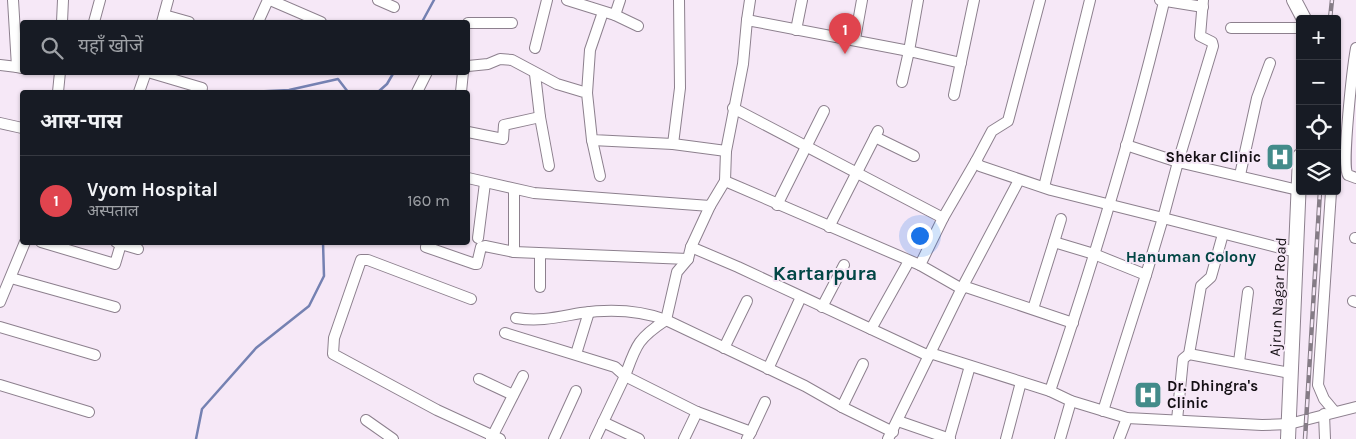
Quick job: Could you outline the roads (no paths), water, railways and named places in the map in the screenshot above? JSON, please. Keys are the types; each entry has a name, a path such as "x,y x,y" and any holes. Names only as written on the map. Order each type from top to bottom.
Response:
{"street":[{"path":"0,65 20,67 13,0"},
{"path":"62,20 63,0"},
{"path":"95,20 100,0"},
{"path":"163,19 168,0"},
{"path":"259,20 269,0 316,20"},
{"path":"378,0 394,7"},
{"path":"535,48 547,0"},
{"path":"567,0 615,15 638,26"},
{"path":"615,15 620,0"},
{"path":"673,144 680,88 679,0"},
{"path":"595,439 634,350 645,334 666,320 677,272 688,259 691,247 724,181 726,151 743,64 750,0"},
{"path":"796,30 802,0"},
{"path":"855,40 862,0"},
{"path":"902,82 918,0"},
{"path":"954,95 974,0"},
{"path":"920,265 943,218 992,132 1008,121 1040,0"},
{"path":"1044,188 1090,0"},
{"path":"1294,0 1302,15"},
{"path":"1050,391 1073,322 1126,145 1162,1 1203,3 1200,36 1212,42 1213,46 1146,275 1103,411"},
{"path":"600,176 592,140 587,93 590,50 603,12"},
{"path":"747,20 855,40 961,63"},
{"path":"470,23 512,23"},
{"path":"1231,28 1296,28"},
{"path":"1356,48 1348,97 1353,117 1345,172 1348,176 1356,178"},
{"path":"470,66 488,64 500,59 512,60 535,74 557,84 587,93"},
{"path":"1240,175 1257,98 1270,63"},
{"path":"535,74 540,117 549,166"},
{"path":"58,90 60,75"},
{"path":"140,90 146,75"},
{"path":"157,75 202,88"},
{"path":"418,90 426,75"},
{"path":"461,90 463,75"},
{"path":"733,108 943,218"},
{"path":"777,205 824,111"},
{"path":"470,132 503,138 504,125 540,117"},
{"path":"0,123 20,128"},
{"path":"829,227 877,134 914,156"},
{"path":"592,140 673,144 726,151"},
{"path":"1126,145 1178,162 1296,189"},
{"path":"976,161 980,166 1044,188 1296,252"},
{"path":"470,179 534,194 710,206"},
{"path":"516,318 534,321 589,312 632,311 648,314 666,320 805,386 890,435 962,287 1019,180"},
{"path":"724,181 920,265 962,287 1073,322"},
{"path":"478,238 485,183"},
{"path":"514,189 514,252"},
{"name":"Ajrun Nagar Road","path":"1288,439 1298,195"},
{"path":"1325,439 1329,413 1318,384 1331,195"},
{"path":"1033,309 1061,219"},
{"path":"1178,420 1183,359 1189,354 1201,286 1211,277 1224,234"},
{"path":"1054,242 1094,254 1146,275"},
{"path":"0,302 24,245"},
{"path":"52,245 115,264 118,245"},
{"path":"125,245 138,249"},
{"path":"426,245 426,247 475,264 477,264 482,247 485,246 514,252 540,254 688,259"},
{"path":"691,247 738,266 822,307 929,355 1050,391 1071,401 1128,418 1262,425 1289,424 1356,407"},
{"path":"540,254 540,287"},
{"path":"472,299 368,260 361,260 334,338 333,354 428,405 495,438 522,376"},
{"path":"870,329 910,261"},
{"path":"822,307 844,265"},
{"path":"11,278 116,307"},
{"path":"1239,362 1248,292"},
{"path":"768,369 801,297"},
{"path":"724,348 747,301"},
{"path":"576,354 589,312"},
{"path":"0,326 96,355"},
{"path":"505,333 615,367 624,376 749,435 765,402"},
{"path":"1189,354 1290,373"},
{"path":"842,407 863,364"},
{"path":"898,421 949,439 970,366"},
{"path":"479,379 513,395"},
{"path":"1006,439 1021,382"},
{"path":"0,385 89,412"},
{"path":"554,439 576,391"},
{"path":"1060,439 1071,401"},
{"path":"684,439 697,412"},
{"path":"1120,439 1128,418"},
{"path":"366,420 386,437"},
{"path":"603,422 639,439"}],"waterway":[{"path":"423,20 434,0"},
{"path":"380,90 387,84 392,75"},
{"path":"289,90 338,79 346,90"},
{"path":"196,439 202,409 256,348 309,306 324,276 323,245"}],"railway":[{"path":"1330,15 1332,0"},
{"path":"1305,439 1320,195"}],"place":[{"name":"Vyom Hospital","path":"845,54"},
{"name":"Shekar Clinic","path":"1280,157"},
{"name":"Dr. Dhingra's Clinic","path":"1148,395"}],"district":[{"name":"Hanuman Colony","path":"1191,256"},
{"name":"Kartarpura","path":"825,273"}]}
